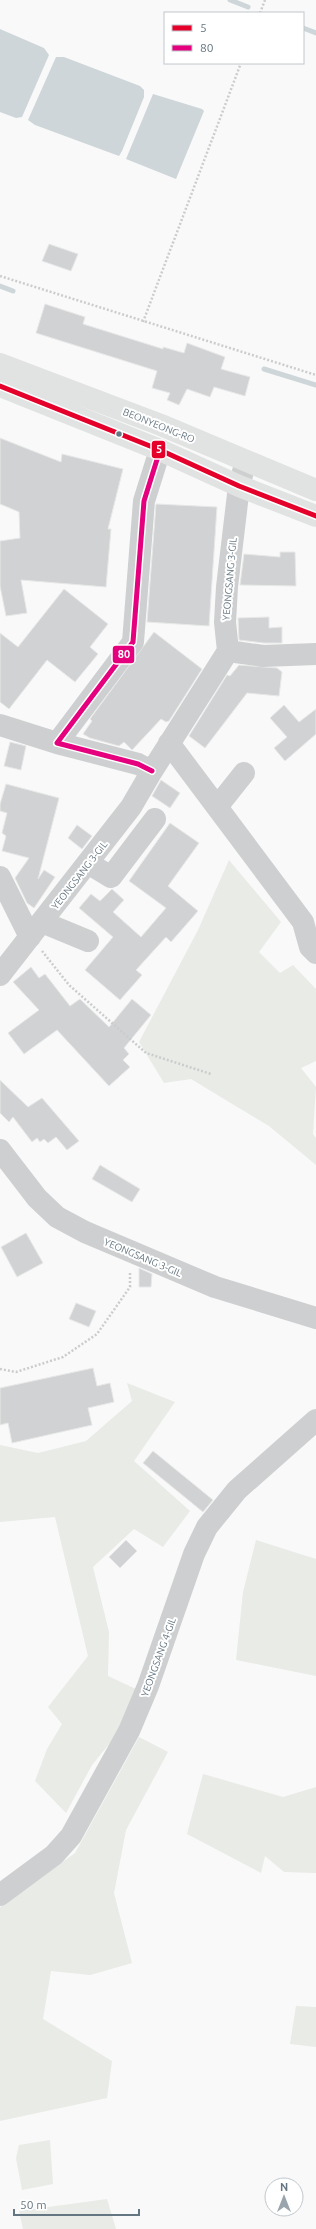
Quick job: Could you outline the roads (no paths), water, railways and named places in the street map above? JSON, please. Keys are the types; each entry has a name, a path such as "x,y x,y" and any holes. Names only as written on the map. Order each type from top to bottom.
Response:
{"main road":[{"name":"BEONYEONG-RO","path":"0,364 161,425 316,490"},
{"path":"0,386 160,450 239,486 316,516"}],"street":[{"path":"57,743 133,642 144,501 160,450"},
{"name":"YEONGSANG 3-GIL","path":"0,975 131,807 228,650 225,615 239,486 246,461"},
{"path":"228,650 263,656 316,654"},
{"path":"0,725 57,743 138,764 152,771"},
{"path":"169,744 303,922 310,947 316,953"},
{"path":"217,807 244,772"},
{"path":"88,863 111,877 155,819"},
{"path":"0,877 36,929 88,941"},
{"name":"YEONGSANG 3-GIL","path":"0,1150 37,1198 57,1216 85,1232 215,1287 316,1318"},
{"name":"YEONGSANG 4-GIL","path":"0,1895 54,1855 71,1836 129,1731 148,1686 194,1554 208,1527 237,1490 316,1420"}],"waterway":[{"path":"230,0 248,7"},
{"path":"304,28 316,33"},
{"path":"0,286 13,291"},
{"path":"264,369 316,385"}]}
